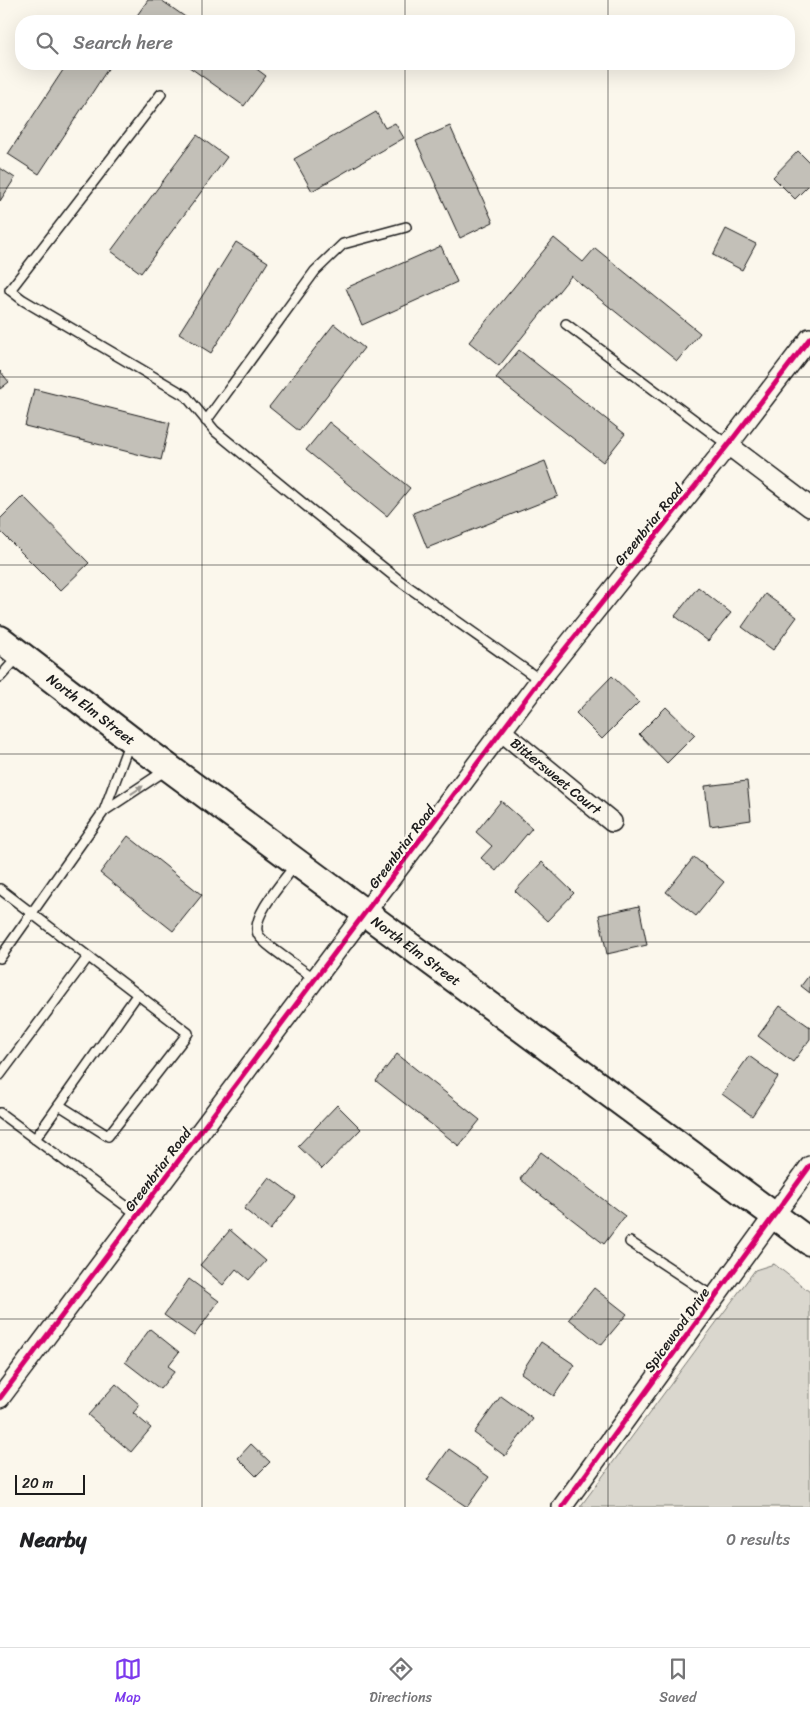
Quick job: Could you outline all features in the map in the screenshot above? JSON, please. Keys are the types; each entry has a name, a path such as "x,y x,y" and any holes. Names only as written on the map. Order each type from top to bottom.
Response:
{"main road":[{"name":"North Elm Street","path":"10,647 130,739 810,1242"}],"street":[{"name":"Greenbriar Road","path":"0,1398 367,913 501,731 728,445 810,338"},
{"path":"728,445 810,507"},
{"name":"Bittersweet Court","path":"501,731 612,822"},
{"name":"Spicewood Drive","path":"562,1507 810,1166"}],"lane":[{"path":"160,94 10,290 23,300 186,396 206,421 237,449 400,580 540,680"},
{"path":"206,421 315,271 343,244 406,227"},
{"path":"566,324 728,445"},
{"path":"0,677 10,647"},
{"path":"0,958 104,811 130,739"},
{"path":"104,811 170,768"},
{"path":"298,862 258,916 256,928 262,939 316,980"},
{"path":"0,889 188,1033 108,1136 59,1104"},
{"path":"0,1075 88,957"},
{"path":"35,1139 137,995"},
{"path":"0,1113 138,1215"},
{"path":"630,1242 715,1298"}],"shaded area":[{"path":"774,1264 810,1292 810,1507 580,1507 755,1270"}],"building":[{"path":"148,0 161,0 182,15 137,15"},
{"path":"63,70 107,70 39,174 8,154"},
{"path":"193,70 258,70 266,76 244,106"},
{"path":"376,112 385,128 395,123 404,138 312,191 294,159"},
{"path":"450,126 493,222 460,238 416,141"},
{"path":"197,135 227,157 141,273 111,251"},
{"path":"798,151 810,163 810,184 795,199 773,177"},
{"path":"0,168 15,178 0,201"},
{"path":"726,229 756,244 742,270 713,255"},
{"path":"554,238 583,262 595,248 700,333 677,361 571,276 499,366 469,342"},
{"path":"236,242 268,262 211,353 179,333"},
{"path":"441,246 457,282 362,325 346,288"},
{"path":"334,324 364,348 299,431 269,407"},
{"path":"519,350 625,434 603,462 496,378"},
{"path":"0,371 9,382 0,389"},
{"path":"34,389 170,423 161,460 25,426"},
{"path":"329,422 410,488 387,516 306,450"},
{"path":"545,461 558,496 427,548 413,513"},
{"path":"23,496 89,563 60,591 0,531 0,519"},
{"path":"698,587 731,613 708,641 675,616"},
{"path":"765,594 797,617 773,650 742,627"},
{"path":"612,676 639,702 602,739 576,713"},
{"path":"666,707 695,735 667,763 639,734"},
{"path":"747,781 751,820 710,826 705,786"},
{"path":"501,801 532,828 496,871 481,858 492,846 476,832"},
{"path":"128,836 202,895 173,931 100,873"},
{"path":"694,857 724,882 696,916 666,892"},
{"path":"542,862 574,893 547,921 515,891"},
{"path":"639,906 647,945 607,954 599,915"},
{"path":"810,974 810,993 801,986"},
{"path":"780,1006 810,1027 810,1039 793,1062 758,1036"},
{"path":"397,1054 480,1120 459,1146 376,1081"},
{"path":"749,1056 778,1077 752,1116 722,1094"},
{"path":"337,1105 361,1129 322,1169 298,1146"},
{"path":"541,1152 625,1216 604,1244 520,1179"},
{"path":"269,1177 296,1197 270,1230 244,1209"},
{"path":"230,1230 266,1261 249,1280 236,1269 223,1285 200,1265"},
{"path":"189,1279 219,1301 194,1336 164,1315"},
{"path":"594,1288 627,1314 601,1345 569,1319"},
{"path":"150,1329 179,1352 168,1366 175,1371 160,1389 125,1362"},
{"path":"541,1342 575,1365 554,1396 521,1373"},
{"path":"116,1384 140,1405 133,1413 151,1428 131,1452 88,1415"},
{"path":"501,1396 533,1419 505,1456 474,1433"},
{"path":"251,1444 270,1462 256,1476 238,1458"},
{"path":"449,1449 489,1477 467,1507 427,1480"}],"cycle path":[{"path":"0,1398 540,680 728,445 810,338"},
{"path":"562,1507 810,1166"}]}
